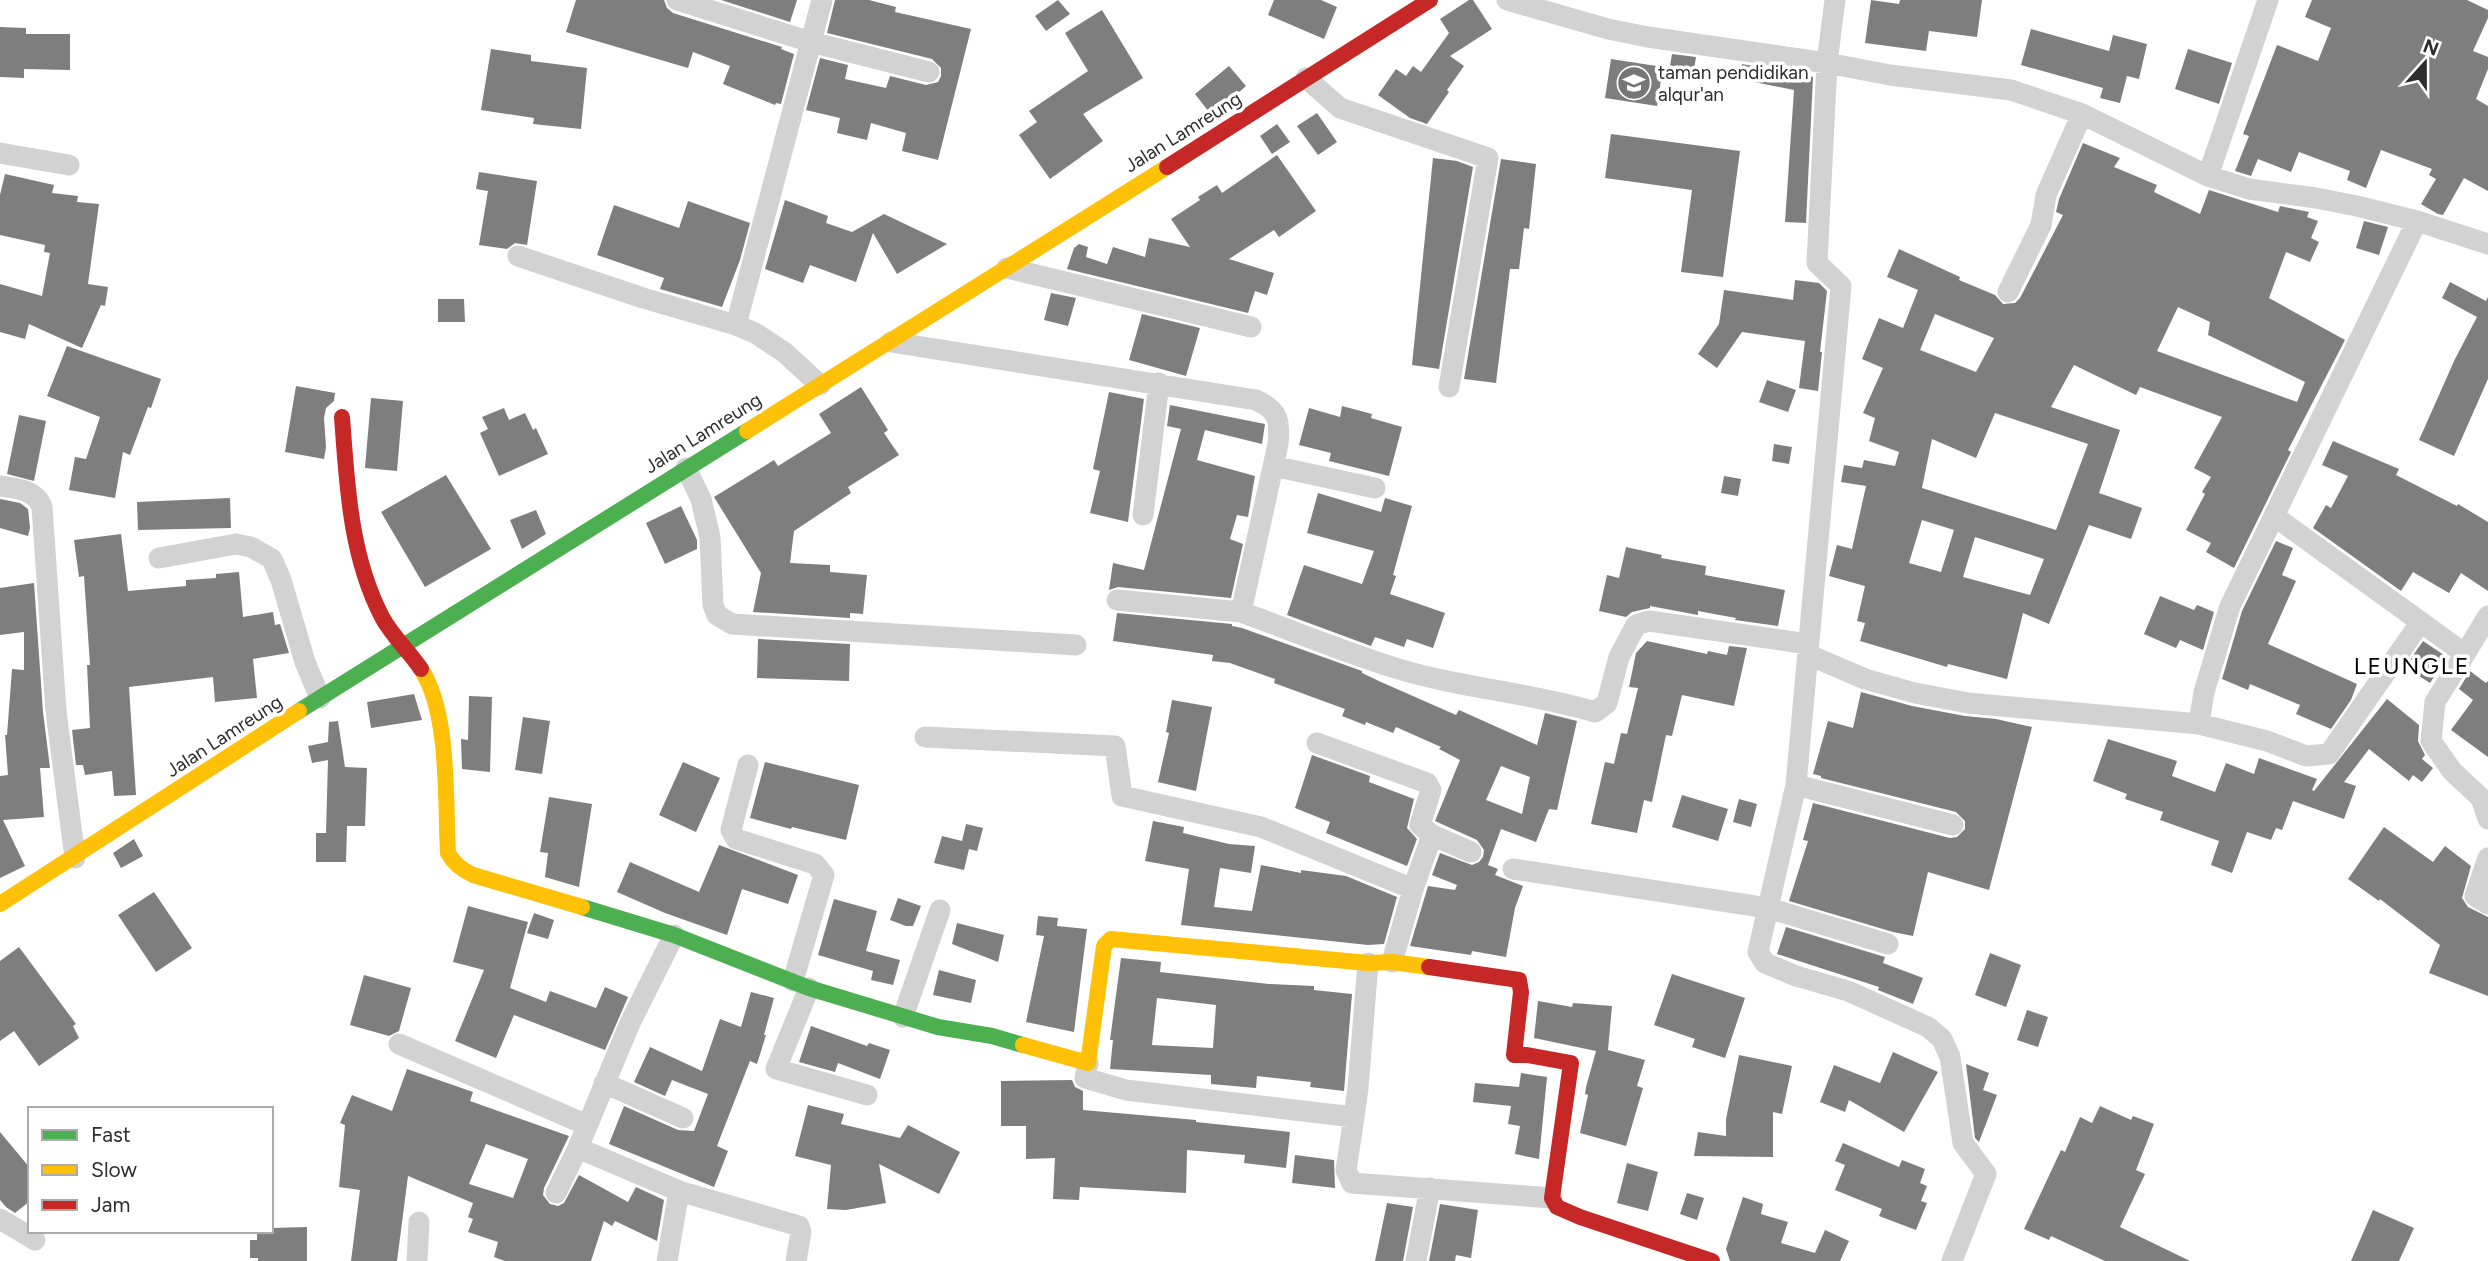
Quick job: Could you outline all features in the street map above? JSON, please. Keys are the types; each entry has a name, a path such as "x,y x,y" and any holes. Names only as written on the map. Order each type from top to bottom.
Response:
{"street":[{"path":"677,0 811,42 929,72"},
{"path":"736,325 822,0"},
{"name":"Jalan Lamreung","path":"0,904 401,645 891,342 1430,0"},
{"path":"1507,0 1608,29 1648,37 1890,75 2011,90 2082,114 2208,176 2249,189 2316,198 2417,221 2488,244"},
{"path":"1835,0 1827,63 1817,263 1841,286 1796,785 1758,952 1765,963 1796,976 1849,991 1928,1027 1942,1039 1950,1057 1963,1143 1986,1174 1952,1261"},
{"path":"2208,176 2268,0"},
{"path":"1306,78 1340,108 1488,158 1449,387"},
{"path":"2008,292 2041,225 2046,195 2082,114"},
{"path":"0,153 69,165"},
{"path":"2199,724 2204,692 2230,606 2417,221"},
{"path":"517,256 755,333 785,352 820,385"},
{"path":"1007,268 1251,327"},
{"path":"891,342 1159,383 1256,400 1268,406 1276,414 1279,428 1241,612"},
{"path":"1143,514 1159,383"},
{"path":"342,417 348,499 355,542 382,618 420,667 437,701 441,722 447,844 453,862 473,876 674,935 801,985 938,1027 992,1037 1088,1063"},
{"path":"1273,466 1375,488"},
{"path":"686,468 701,499 710,537 713,605 717,615 732,624 1076,645"},
{"path":"0,486 33,495 40,500 42,507 56,711 75,858"},
{"path":"2274,516 2465,654"},
{"path":"159,558 236,544 251,547 272,559 281,580 304,662 320,698"},
{"path":"1116,600 1241,612 1392,667 1452,682 1569,704 1595,712 1607,703 1619,657 1636,625 1649,621 1809,650 1865,679 1914,693 1968,703 2199,724 2267,741 2306,756 2329,754 2420,623"},
{"path":"2488,617 2435,702 2431,741 2452,771 2481,797 2488,819"},
{"path":"925,737 1115,746 1122,796 1253,824 1413,889"},
{"path":"1317,743 1427,783 1431,790 1420,825 1432,835 1471,852"},
{"path":"748,765 732,835 736,839 815,864 824,875 801,985 776,1069 867,1095"},
{"path":"1796,785 1953,825"},
{"path":"1392,962 1432,835"},
{"path":"2488,858 2475,896 2488,904"},
{"path":"1513,869 1769,908 1888,944"},
{"path":"903,1017 940,910"},
{"path":"556,1193 578,1148 604,1083 674,935"},
{"path":"1354,1117 1126,1090 1086,1078 1104,946 1111,939 1368,963 1392,962 1518,980 1521,992 1514,1055 1571,1063 1552,1198 1557,1207 1712,1261"},
{"path":"1368,963 1358,1088 1346,1170 1352,1182 1552,1198"},
{"path":"399,1044 587,1125"},
{"path":"604,1083 683,1118"},
{"path":"578,1148 679,1191 799,1226 801,1232 796,1261"},
{"path":"1416,1261 1430,1188"},
{"path":"667,1261 679,1191"},
{"path":"0,1219 35,1240"},
{"path":"417,1261 419,1222"}],"building":[{"path":"576,0 664,0 673,13 782,47 781,49 794,54 781,104 775,105 723,84 730,66 693,52 688,68 566,32"},
{"path":"721,0 797,0 790,22"},
{"path":"835,0 869,0 896,7 895,12 971,29 938,160 902,151 906,133 871,123 867,140 837,133 840,118 806,110 820,58 848,65 845,79 886,88 890,76 926,85 938,82 941,76 941,68 932,59 827,33"},
{"path":"1058,0 1070,14 1046,31 1035,16"},
{"path":"1274,0 1321,0 1337,7 1324,39 1268,15"},
{"path":"1473,0 1492,29 1450,56 1464,66 1427,124 1410,118 1378,95 1396,69 1406,76 1413,66 1421,72 1449,33 1440,19"},
{"path":"1871,0 1899,4 1900,0 1982,0 1977,37 1929,31 1926,51 1865,43"},
{"path":"2312,0 2467,0 2488,10 2488,18 2473,51 2488,57 2488,69 2476,99 2488,106 2488,191 2464,178 2443,215 2438,214 2421,204 2436,179 2429,175 2432,169 2381,150 2366,188 2347,180 2350,171 2299,152 2291,172 2258,159 2251,176 2235,171 2249,136 2243,134 2277,45 2318,61 2331,28 2305,17"},
{"path":"1102,10 1143,78 1083,114 1103,141 1050,179 1019,135 1037,122 1029,111 1088,71 1065,33"},
{"path":"0,27 26,28 26,34 70,34 70,70 24,69 24,78 0,77"},
{"path":"2031,29 2109,51 2113,35 2147,44 2139,79 2127,76 2120,103 2100,98 2103,88 2021,65"},
{"path":"491,49 531,55 531,61 587,68 581,129 533,124 534,118 481,110"},
{"path":"2188,49 2232,63 2219,104 2175,89"},
{"path":"1672,54 1696,57 1694,69 1670,66"},
{"name":"taman pendidikan alqur'an","path":"1611,59 1663,67 1657,106 1605,98"},
{"path":"1742,64 1813,77 1806,223 1785,222 1794,90 1739,79"},
{"path":"1229,66 1246,86 1212,116 1195,94"},
{"path":"1317,113 1337,142 1318,155 1297,126"},
{"path":"1277,124 1290,142 1272,154 1260,136"},
{"path":"1611,134 1740,151 1723,277 1681,272 1692,190 1605,178"},
{"path":"2083,143 2120,158 2114,167 2157,185 2154,192 2200,214 2209,190 2278,212 2280,206 2309,212 2307,217 2318,221 2311,238 2319,242 2310,262 2286,252 2269,298 2345,340 2288,450 2291,452 2234,568 2206,552 2211,543 2186,530 2211,477 2194,468 2222,417 2140,387 2136,395 2074,365 2051,407 2120,430 2099,493 2142,508 2131,539 2089,525 2049,624 2023,613 2007,679 1948,664 1947,667 1860,641 1865,623 1857,621 1865,586 1829,576 1837,545 1852,549 1866,486 1841,482 1844,465 1862,468 1864,460 1895,466 1899,452 1869,441 1875,418 1863,413 1883,368 1862,359 1879,318 1903,328 1918,290 1887,277 1899,249 1995,295 2003,304 2015,303 2063,215 2056,212","holes":["2178,307 2210,322 2208,335 2305,382 2297,402 2157,351","1935,314 1994,338 1976,372 1920,350","1995,413 2088,444 2056,530 1922,488 1932,439 1976,458","1922,520 1954,530 1941,572 1909,563","1975,537 2044,559 2030,595 1963,577"]},
{"path":"1277,155 1316,211 1279,237 1274,230 1229,259 1274,273 1267,295 1255,291 1248,313 1067,269 1074,248 1079,244 1088,247 1086,257 1107,264 1113,247 1145,257 1149,238 1190,247 1171,219 1217,185 1222,193"},
{"path":"1433,158 1457,161 1473,167 1439,369 1412,365"},
{"path":"1501,159 1536,164 1529,229 1524,228 1519,269 1510,269 1496,383 1464,379"},
{"path":"479,172 537,181 527,245 515,243 507,249 479,245 488,191 476,189"},
{"path":"5,174 54,185 52,193 78,196 77,202 99,204 88,284 108,287 105,306 101,305 82,348 29,324 25,339 0,332 0,284 42,296 50,253 44,252 45,245 0,235 0,195"},
{"path":"785,200 828,216 826,223 852,232 884,214 947,244 897,274 873,233 856,282 810,265 803,283 765,269"},
{"path":"688,201 750,223 740,260 722,307 660,289 664,278 597,255 614,205 679,228"},
{"path":"2364,221 2388,227 2379,255 2356,248"},
{"path":"1795,280 1819,283 1827,291 1818,391 1799,388 1805,341 1742,332 1717,368 1698,354 1719,324 1724,290 1793,300"},
{"path":"2450,282 2486,301 2488,297 2488,379 2454,456 2419,440 2477,317 2442,298"},
{"path":"1051,293 1076,298 1068,326 1044,320"},
{"path":"438,299 464,299 465,322 438,322"},
{"path":"1142,314 1200,328 1186,376 1129,360"},
{"path":"67,346 161,379 130,455 123,452 115,498 69,490 75,457 86,459 100,417 47,396"},
{"path":"1767,380 1796,390 1788,412 1759,402"},
{"path":"296,386 335,393 334,401 326,408 324,418 324,459 285,452"},
{"path":"861,387 888,430 884,433 899,455 848,487 851,493 794,531 790,563 830,565 830,572 867,575 863,614 850,613 850,618 753,612 761,573 714,497 774,460 778,466 831,433 819,414"},
{"path":"1109,392 1144,399 1128,522 1090,513 1100,471 1093,469"},
{"path":"371,398 403,401 397,471 365,468"},
{"path":"1170,405 1265,424 1262,444 1205,430 1197,460 1255,476 1248,517 1237,515 1230,539 1243,544 1231,598 1118,587 1109,590 1113,563 1144,570 1181,429 1167,426"},
{"path":"1342,406 1372,414 1371,418 1402,427 1389,476 1329,461 1331,453 1299,445 1309,408 1340,417"},
{"path":"504,408 509,420 525,413 533,430 536,428 548,454 499,476 480,433 488,429 482,417"},
{"path":"19,415 46,421 34,481 7,474"},
{"path":"2333,441 2399,469 2396,475 2457,506 2458,504 2488,522 2488,591 2461,573 2449,593 2413,572 2401,591 2313,528 2326,505 2331,508 2348,476 2322,465"},
{"path":"1774,444 1792,447 1789,464 1772,461"},
{"path":"446,475 491,549 425,587 381,512"},
{"path":"1724,476 1741,479 1738,496 1721,493"},
{"path":"1318,493 1381,512 1385,498 1412,506 1390,594 1445,613 1433,648 1407,639 1404,647 1375,637 1371,646 1287,615 1304,565 1362,584 1374,551 1307,533"},
{"path":"230,498 231,528 138,530 137,502"},
{"path":"0,499 20,503 28,509 28,536 0,528"},
{"path":"681,506 697,540 697,549 665,564 646,523"},
{"path":"536,510 546,534 522,549 510,520"},
{"path":"121,534 128,591 186,586 186,580 216,578 216,574 239,572 243,617 273,612 275,625 280,624 289,653 253,659 257,698 215,702 213,677 129,687 136,795 114,796 112,771 85,775 83,765 76,765 72,730 90,728 87,665 90,665 84,576 79,577 74,540"},
{"path":"2276,541 2293,548 2282,575 2296,581 2268,644 2357,684 2351,700 2331,729 2296,714 2300,705 2250,684 2248,690 2222,679 2242,611"},
{"path":"1626,547 1662,555 1661,558 1706,566 1705,575 1785,590 1778,626 1698,611 1698,615 1650,606 1626,617 1599,611 1607,575 1619,578"},
{"path":"34,583 43,712 50,768 40,768 44,817 3,820 25,866 0,878 0,776 8,775 5,735 12,669 24,670 24,632 0,635 0,588"},
{"path":"2160,596 2194,610 2197,605 2214,612 2203,650 2180,640 2176,648 2144,634"},
{"path":"1117,613 1232,624 1362,671 1456,715 1459,710 1537,745 1545,713 1577,721 1557,810 1549,809 1536,842 1501,829 1488,865 1498,869 1495,875 1523,886 1515,908 1506,957 1410,946 1428,886 1455,890 1457,885 1432,875 1440,853 1472,865 1483,857 1484,850 1477,840 1435,821 1460,760 1439,749 1441,747 1396,727 1393,733 1366,722 1365,725 1342,716 1345,709 1274,683 1275,679 1230,663 1212,661 1213,655 1113,641","holes":["1501,766 1530,777 1522,814 1486,800"]},
{"path":"758,639 850,644 849,681 757,678"},
{"path":"1647,641 1707,654 1708,651 1727,655 1729,646 1747,648 1734,706 1682,695 1672,736 1666,735 1652,802 1644,800 1637,833 1591,824 1605,762 1614,764 1621,733 1627,734 1638,688 1629,687 1636,653"},
{"path":"2423,641 2447,657 2430,683 2405,667"},
{"path":"2470,671 2486,683 2488,681 2488,757 2451,730 2473,700 2459,689"},
{"path":"1861,692 1912,706 2032,727 1989,890 1928,872 1913,936 1789,901 1808,841 1803,840 1813,803 1950,838 1957,837 1965,829 1965,821 1956,812 1813,774 1828,721 1853,728"},
{"path":"414,694 422,720 371,728 367,702"},
{"path":"469,696 492,697 490,772 462,769 461,739 468,740"},
{"path":"2387,699 2419,725 2418,741 2425,755 2422,759 2433,768 2422,782 2413,775 2409,781 2369,749 2344,782 2356,786 2344,819 2293,801 2282,830 2276,828 2271,840 2247,832 2232,873 2211,865 2219,841 2160,820 2163,812 2125,799 2127,794 2093,781 2108,739 2177,761 2172,776 2215,792 2226,763 2254,774 2259,758 2317,779 2312,790 2314,791"},
{"path":"1172,700 1212,707 1196,791 1158,782 1169,733 1166,732"},
{"path":"523,717 550,721 542,774 515,770"},
{"path":"338,721 345,767 367,768 365,826 347,826 346,862 316,862 316,833 326,833 328,760 312,763 308,746 328,742 329,722"},
{"path":"1312,755 1370,776 1369,782 1414,799 1407,828 1417,839 1407,866 1326,833 1330,822 1295,808"},
{"path":"683,762 720,778 696,832 659,815"},
{"path":"765,762 859,785 846,840 750,818"},
{"path":"1682,795 1728,809 1718,841 1672,827"},
{"path":"549,797 592,804 579,887 545,877 548,853 540,852"},
{"path":"1739,799 1757,804 1751,827 1733,822"},
{"path":"1153,821 1184,827 1183,833 1229,844 1255,846 1251,873 1220,868 1214,907 1252,911 1261,865 1301,873 1301,870 1346,876 1397,897 1384,944 1368,945 1181,925 1189,869 1145,861"},
{"path":"966,824 983,828 977,851 969,849 964,870 934,863 942,836 962,841"},
{"path":"2384,827 2433,862 2445,846 2471,866 2462,898 2468,907 2488,917 2488,996 2429,973 2440,945 2380,899 2379,901 2348,879"},
{"path":"134,839 143,856 121,868 113,853"},
{"path":"719,845 798,875 788,904 742,889 727,935 617,892 630,862 699,892"},
{"path":"154,892 192,948 156,972 118,915"},
{"path":"898,898 921,906 913,926 890,920"},
{"path":"834,899 877,911 866,951 900,960 893,985 871,980 873,971 818,955"},
{"path":"468,906 528,922 510,988 546,1002 550,991 596,1008 605,987 628,997 605,1050 514,1015 496,1058 455,1041 484,970 453,962"},
{"path":"534,913 554,920 548,939 527,933"},
{"path":"1038,916 1058,918 1057,926 1087,929 1074,1032 1026,1022 1044,936 1036,935"},
{"path":"957,923 1004,935 998,962 952,944"},
{"path":"1786,927 1885,957 1883,963 1923,978 1913,1004 1878,990 1879,987 1777,954"},
{"path":"19,947 76,1024 73,1026 79,1038 39,1066 14,1031 0,1041 0,961"},
{"path":"1990,953 2021,965 2006,1007 1975,995"},
{"path":"1121,958 1161,962 1160,972 1314,986 1314,990 1352,994 1344,1091 1310,1087 1311,1082 1257,1076 1256,1088 1211,1084 1211,1075 1110,1069 1113,1040 1110,1040","holes":["1157,998 1216,1005 1213,1048 1152,1045"]},
{"path":"939,970 976,980 971,1003 933,995"},
{"path":"1672,974 1745,998 1725,1058 1692,1047 1695,1039 1654,1025"},
{"path":"364,975 411,988 399,1031 389,1036 350,1025"},
{"path":"751,992 774,998 757,1064 750,1061 717,1146 728,1151 714,1187 609,1144 624,1106 678,1130 694,1131 708,1094 672,1080 665,1096 634,1082 650,1047 702,1071 720,1019 741,1027"},
{"path":"1538,1001 1572,1007 1573,1003 1612,1006 1608,1050 1645,1060 1637,1086 1643,1088 1626,1146 1580,1133 1588,1095 1585,1094 1586,1087 1596,1051 1534,1038"},
{"path":"2027,1010 2048,1017 2038,1047 2017,1040"},
{"path":"811,1026 867,1046 869,1043 890,1050 880,1079 838,1063 835,1072 799,1062"},
{"path":"1893,1052 1938,1072 1904,1132 1849,1100 1845,1112 1820,1102 1834,1065 1880,1083"},
{"path":"1739,1055 1792,1066 1782,1114 1773,1112 1773,1157 1694,1156 1698,1132 1726,1136 1726,1119"},
{"path":"1966,1064 1989,1073 1983,1090 1997,1095 1979,1142 1975,1138"},
{"path":"407,1069 473,1092 470,1101 569,1136 544,1188 543,1195 550,1204 558,1206 564,1203 579,1175 628,1202 636,1187 664,1200 657,1241 615,1221 612,1226 604,1221 591,1261 505,1261 494,1257 498,1242 468,1232 473,1219 468,1217 473,1203 408,1176 397,1261 351,1261 360,1190 339,1187 345,1125 340,1123 352,1095 392,1111","holes":["486,1144 528,1159 513,1198 469,1184"]},
{"path":"1521,1073 1547,1077 1539,1159 1515,1154 1520,1126 1508,1124 1511,1106 1473,1102 1475,1083 1519,1087"},
{"path":"1072,1080 1075,1087 1083,1091 1083,1110 1290,1132 1286,1168 1244,1163 1245,1155 1187,1150 1186,1193 1080,1187 1079,1200 1053,1199 1055,1158 1026,1159 1026,1126 1001,1126 1001,1081"},
{"path":"808,1105 844,1114 841,1124 900,1138 908,1125 960,1152 939,1194 879,1164 886,1203 846,1210 827,1209 831,1165 795,1156"},
{"path":"2100,1106 2131,1120 2133,1116 2154,1124 2136,1170 2145,1174 2120,1227 2190,1261 2105,1261 2051,1236 2049,1240 2024,1229 2061,1150 2065,1152 2080,1117 2092,1123"},
{"path":"0,1132 28,1166 28,1203 15,1213 0,1200"},
{"path":"1843,1143 1899,1167 1902,1160 1925,1169 1920,1183 1927,1186 1921,1201 1927,1203 1916,1230 1879,1216 1882,1209 1835,1190 1845,1165 1835,1161"},
{"path":"1295,1155 1334,1160 1335,1188 1292,1183"},
{"path":"1627,1163 1658,1172 1648,1211 1617,1203"},
{"path":"1687,1193 1704,1198 1697,1220 1680,1214"},
{"path":"1743,1197 1763,1204 1761,1214 1788,1222 1781,1243 1815,1253 1825,1230 1849,1241 1840,1261 1730,1261 1726,1249"},
{"path":"1387,1203 1413,1207 1403,1261 1375,1261"},
{"path":"1440,1204 1478,1210 1471,1258 1456,1255 1455,1261 1429,1261"},
{"path":"2373,1210 2414,1228 2399,1261 2351,1261"},
{"path":"307,1227 307,1261 258,1261 258,1258 250,1258 250,1240 257,1240 257,1233 273,1233 273,1228"}],"traffic: fast":[{"path":"299,711 747,431"},
{"path":"582,907 674,935 809,988 938,1027 992,1036 1023,1045"}],"traffic: slow":[{"path":"747,431 1167,167"},
{"path":"421,669 437,709 441,733 450,857 473,875 582,907"},
{"path":"0,904 299,711"},
{"path":"1023,1045 1088,1063 1104,946 1111,939 1429,967"}],"traffic: jam":[{"path":"1167,167 1430,0"},
{"path":"342,417 352,519 363,569 382,617 421,669"},
{"path":"1429,967 1519,980 1521,992 1514,1055 1571,1063 1552,1198 1557,1207 1712,1261"}],"place":[{"name":"taman pendidikan alqur'an","path":"1634,83"}],"district":[{"name":"LEUNGLE","path":"2412,666"}]}
